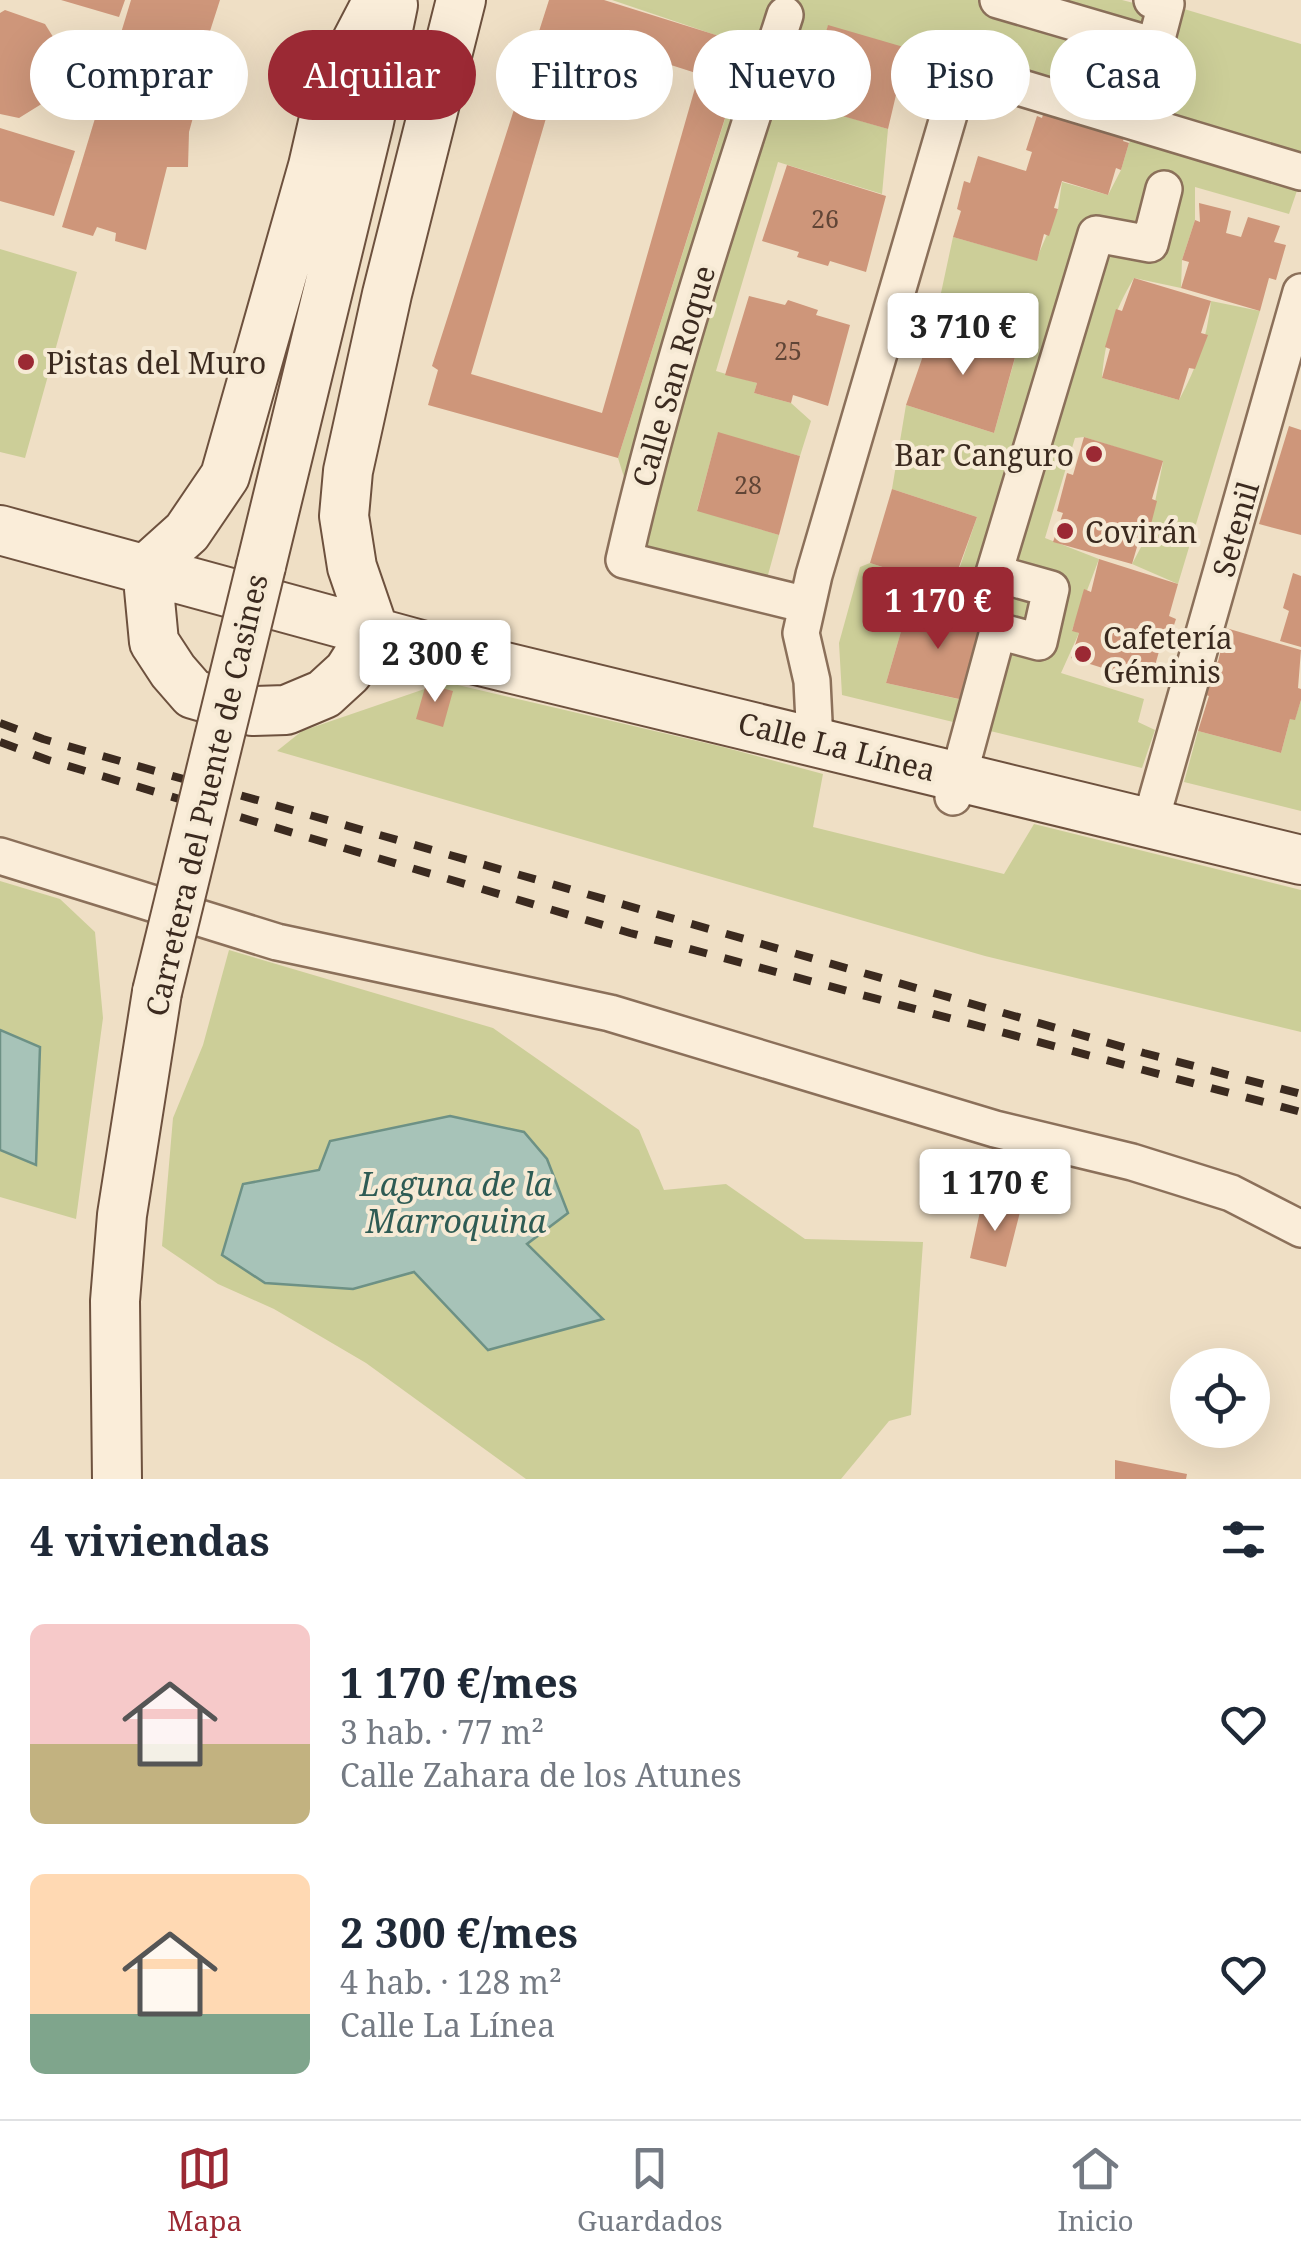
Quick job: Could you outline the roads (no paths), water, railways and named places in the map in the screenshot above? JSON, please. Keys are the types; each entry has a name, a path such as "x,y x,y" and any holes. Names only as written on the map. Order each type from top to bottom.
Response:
{"street":[{"path":"378,0 330,92 313,166 225,476 187,532 147,568 154,642 173,671 193,694 252,711 286,710 324,694 348,672 374,631 352,567 344,516 348,471 387,294 461,0"},
{"name":"Carretera del Puente de Casines","path":"118,1479 115,1301 122,1216 157,992 368,122 394,0"},
{"name":"Carretera del Puente de Casines","path":"368,122 404,78 452,0"},
{"path":"998,0 1100,30"},
{"path":"1152,0 1166,4 1159,30"},
{"name":"Calle San Roque","path":"785,15 704,268 642,481 624,560 807,605"},
{"path":"816,742 812,680 801,633 807,605 962,70 1301,172"},
{"path":"955,787 998,630 1039,642 1051,589 994,573 1096,234 1150,244 1164,189"},
{"name":"Setenil","path":"1150,823 1287,402 1301,292"},
{"name":"Calle La Línea","path":"0,530 476,660 816,742 955,787 1150,823 1301,860"},
{"path":"0,856 278,942 610,1014 996,1128 1132,1162 1232,1192 1301,1229"}],"water":[{"path":"0,1030 40,1047 36,1165 0,1150"},
{"name":"Laguna de la Marroquina","path":"450,1116 524,1132 547,1159 568,1213 527,1244 603,1319 488,1350 414,1272 353,1289 265,1283 222,1255 243,1184 319,1170 330,1141"}],"railway":[{"path":"0,723 43,739 1144,1053 1301,1094"},
{"path":"0,742 48,760 630,933 1301,1112"}],"place":[{"name":"Pistas del Muro","path":"26,362"},
{"name":"Bar Canguro","path":"1094,454"},
{"name":"Covirán","path":"1065,531"},
{"name":"Cafetería Géminis","path":"1083,654"}]}
